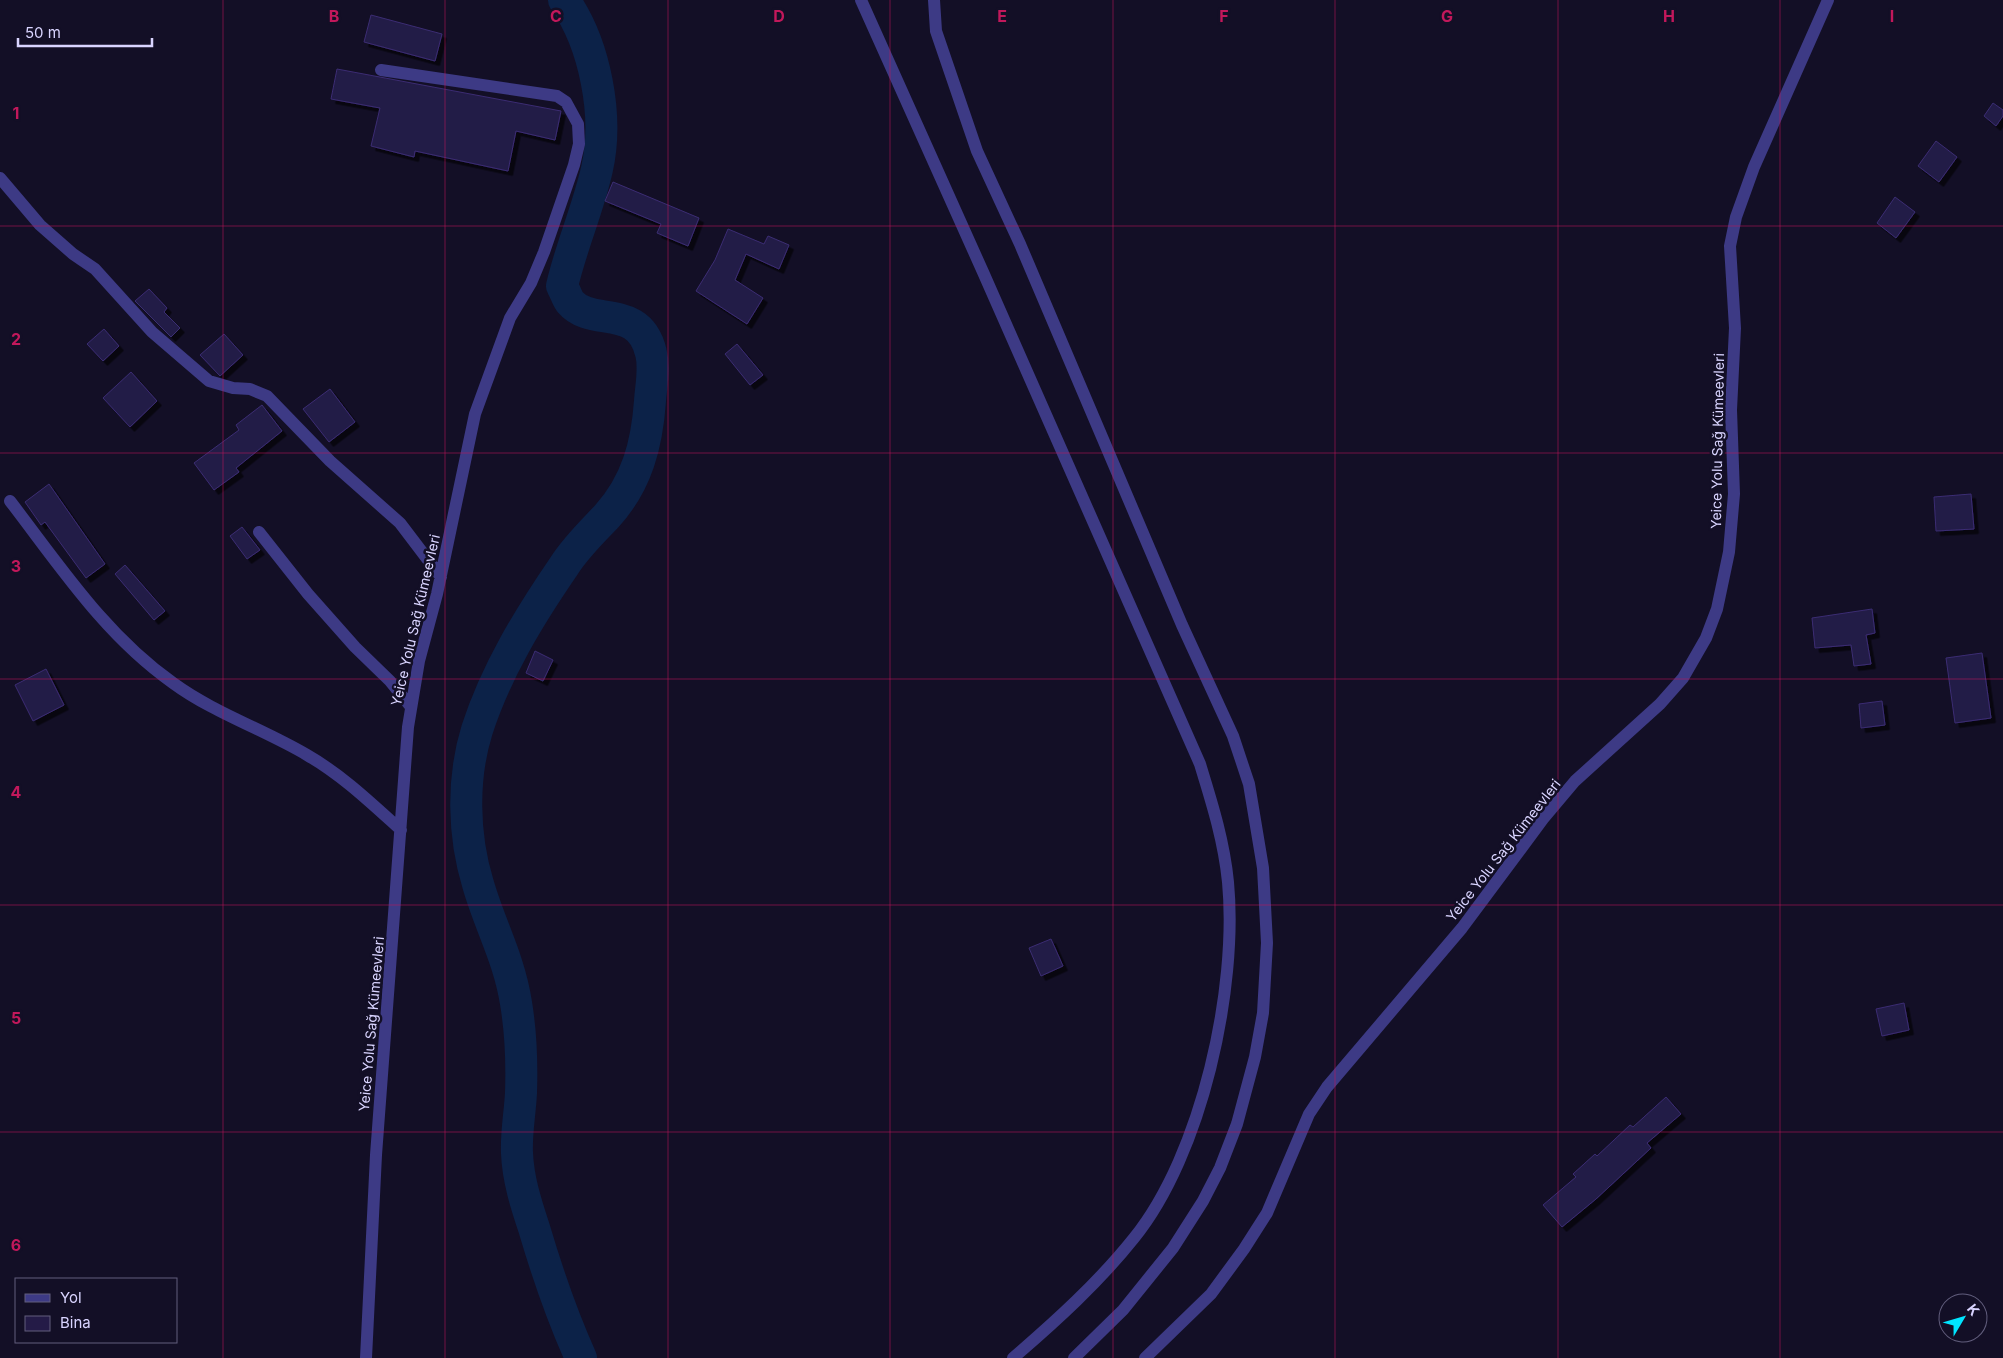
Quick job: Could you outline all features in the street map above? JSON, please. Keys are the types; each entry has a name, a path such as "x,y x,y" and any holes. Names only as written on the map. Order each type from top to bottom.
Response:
{"street":[{"path":"861,0 988,281 1200,764 1222,842 1228,881 1230,914 1226,997 1206,1085 1181,1156 1167,1186 1135,1238 1058,1318 1013,1358"},
{"path":"934,0 936,31 977,151 1020,244 1182,625 1233,736 1249,784 1263,868 1267,943 1264,1005 1255,1057 1237,1124 1216,1176 1173,1248 1123,1310 1074,1358"},
{"name":"Yeice Yolu Sağ Kümeevleri","path":"1145,1358 1211,1294 1244,1249 1267,1213 1310,1114 1327,1087 1462,928 1542,819 1575,782 1660,704 1683,678 1706,638 1717,609 1729,552 1734,494 1731,410 1735,328 1730,246 1736,217 1754,167 1828,0"},
{"name":"Yeice Yolu Sağ Kümeevleri","path":"366,1358 376,1155 411,707 419,661 440,577 476,414 510,318 531,282 558,218 576,158 578,144 578,124 566,102 548,93 381,70"},
{"path":"0,178 40,225 68,249 96,269 152,332 209,381 233,388 250,389 267,396 330,460 400,523 440,577"},
{"path":"10,501 99,616 116,636 148,664 198,700 309,756 348,782 401,830"},
{"path":"259,532 308,594 355,647 390,681 411,707"}],"building":[{"path":"371,15 442,34 435,61 364,42"},
{"path":"337,69 561,111 555,140 516,131 508,171 415,151 414,157 371,146 380,108 331,99"},
{"path":"1993,103 2003,110 2003,116 1996,126 1984,116"},
{"path":"1936,141 1957,157 1939,182 1918,166"},
{"path":"613,182 699,218 688,246 657,233 661,224 605,201"},
{"path":"1895,197 1915,212 1896,238 1877,223"},
{"path":"728,229 764,244 768,236 789,245 779,269 746,254 735,280 763,298 747,324 696,291 715,260"},
{"path":"149,289 167,308 164,312 180,328 171,337 135,301"},
{"path":"104,329 119,346 103,361 87,344"},
{"path":"224,334 243,355 220,376 200,355"},
{"path":"737,344 763,375 750,385 725,354"},
{"path":"131,372 157,401 130,427 103,398"},
{"path":"330,389 355,422 329,442 303,409"},
{"path":"262,405 282,431 236,468 239,472 214,490 194,463 239,430 236,425"},
{"path":"49,484 105,564 86,578 45,522 41,525 25,502"},
{"path":"1971,494 1974,529 1936,531 1934,497"},
{"path":"242,527 260,550 247,559 230,536"},
{"path":"125,565 165,611 154,620 115,574"},
{"path":"1872,609 1875,633 1866,635 1871,664 1854,666 1851,645 1815,648 1812,618"},
{"path":"535,651 553,660 543,681 526,673"},
{"path":"1982,653 1991,718 1955,723 1946,658"},
{"path":"46,669 64,705 33,721 15,685"},
{"path":"1882,701 1885,725 1861,728 1859,704"},
{"path":"1051,939 1063,966 1041,976 1029,948"},
{"path":"1904,1003 1909,1030 1882,1036 1876,1009"},
{"path":"1666,1097 1681,1114 1647,1143 1651,1148 1596,1199 1562,1227 1543,1205 1576,1177 1573,1174 1595,1154 1597,1156 1630,1125 1633,1127"}],"waterway":[{"path":"564,0 575,18 591,59 597,81 601,126 597,169 562,286 570,302 579,310 626,321 636,327 645,337 653,365 649,417 639,462 626,490 607,516 574,552 551,585 514,645 494,687 472,748 466,807 469,846 473,865 509,971 518,1014 521,1082 517,1146 521,1182 550,1277 567,1326 581,1358"}]}
